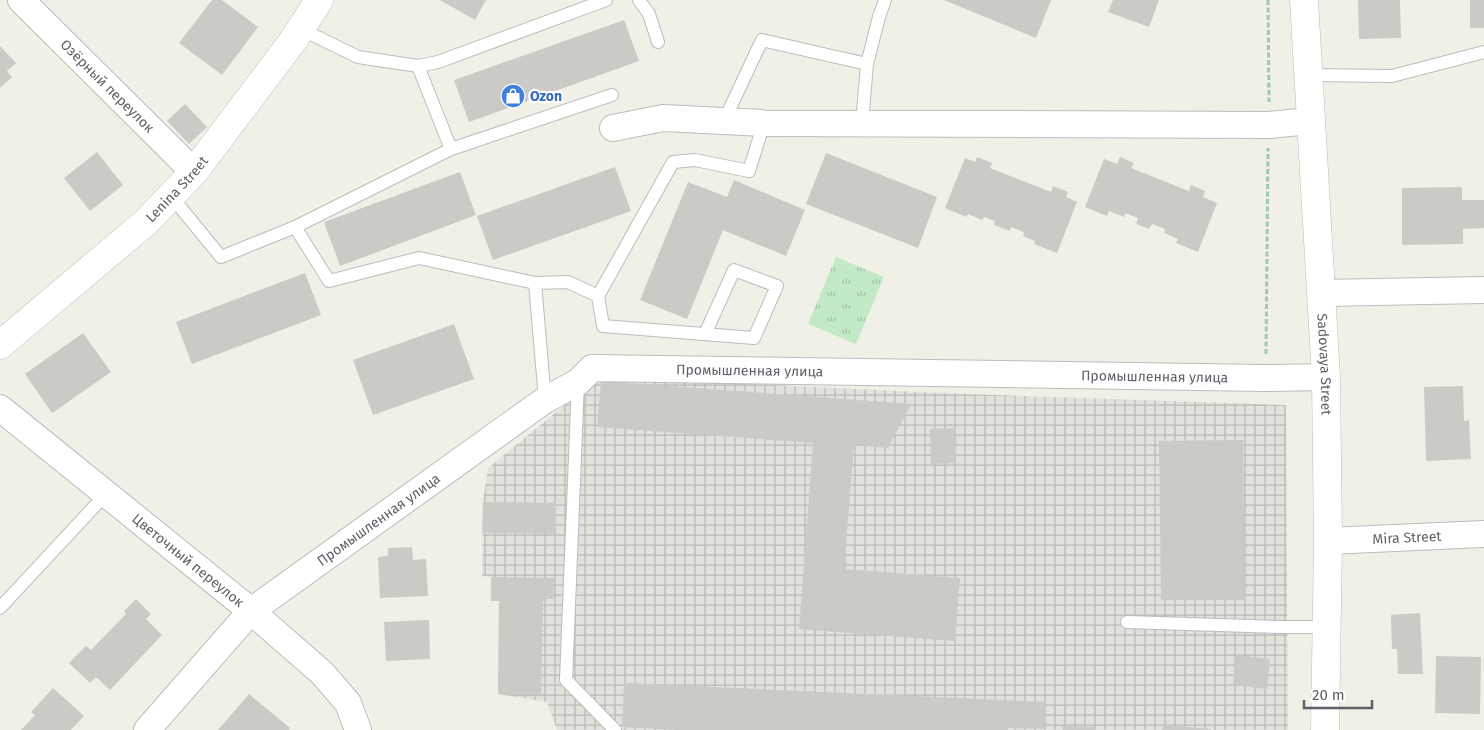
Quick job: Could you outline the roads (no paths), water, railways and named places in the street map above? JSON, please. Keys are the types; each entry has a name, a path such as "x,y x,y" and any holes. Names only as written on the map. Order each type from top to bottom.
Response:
{"main road":[{"name":"Lenina Street","path":"0,345 146,222 194,172 301,29 319,0"},
{"name":"Sadovaya Street","path":"1304,0 1326,377 1328,541 1324,730"}],"street":[{"name":"Озёрный переулок","path":"21,0 194,172"},
{"path":"613,128 663,118 764,123 1269,126 1310,121"},
{"path":"1321,293 1484,290"},
{"name":"Промышленная улица","path":"146,730 251,611 545,400 578,382 592,368 1265,378 1326,377"},
{"name":"Цветочный переулок","path":"0,408 251,611 322,673 348,703 358,730"},
{"name":"Mira Street","path":"1328,541 1484,534"}],"lane":[{"path":"301,29 358,56 418,66 438,62 606,0"},
{"path":"639,0 649,14 658,42"},
{"path":"862,123 867,64 885,0"},
{"path":"724,121 762,40 867,64"},
{"path":"1308,75 1392,76 1484,52"},
{"path":"418,66 451,149"},
{"path":"171,196 221,257 295,227 451,149 612,95"},
{"path":"705,334 734,270 777,286 754,338 603,326 598,296 674,162 695,160 750,171 764,123"},
{"path":"295,227 329,281 419,258 535,283 568,282 598,296"},
{"path":"535,283 545,400"},
{"path":"578,382 566,680 615,730"},
{"path":"0,608 106,494"},
{"path":"1127,622 1280,628 1327,627"}],"place":[{"name":"Ozon","path":"513,96"}]}
